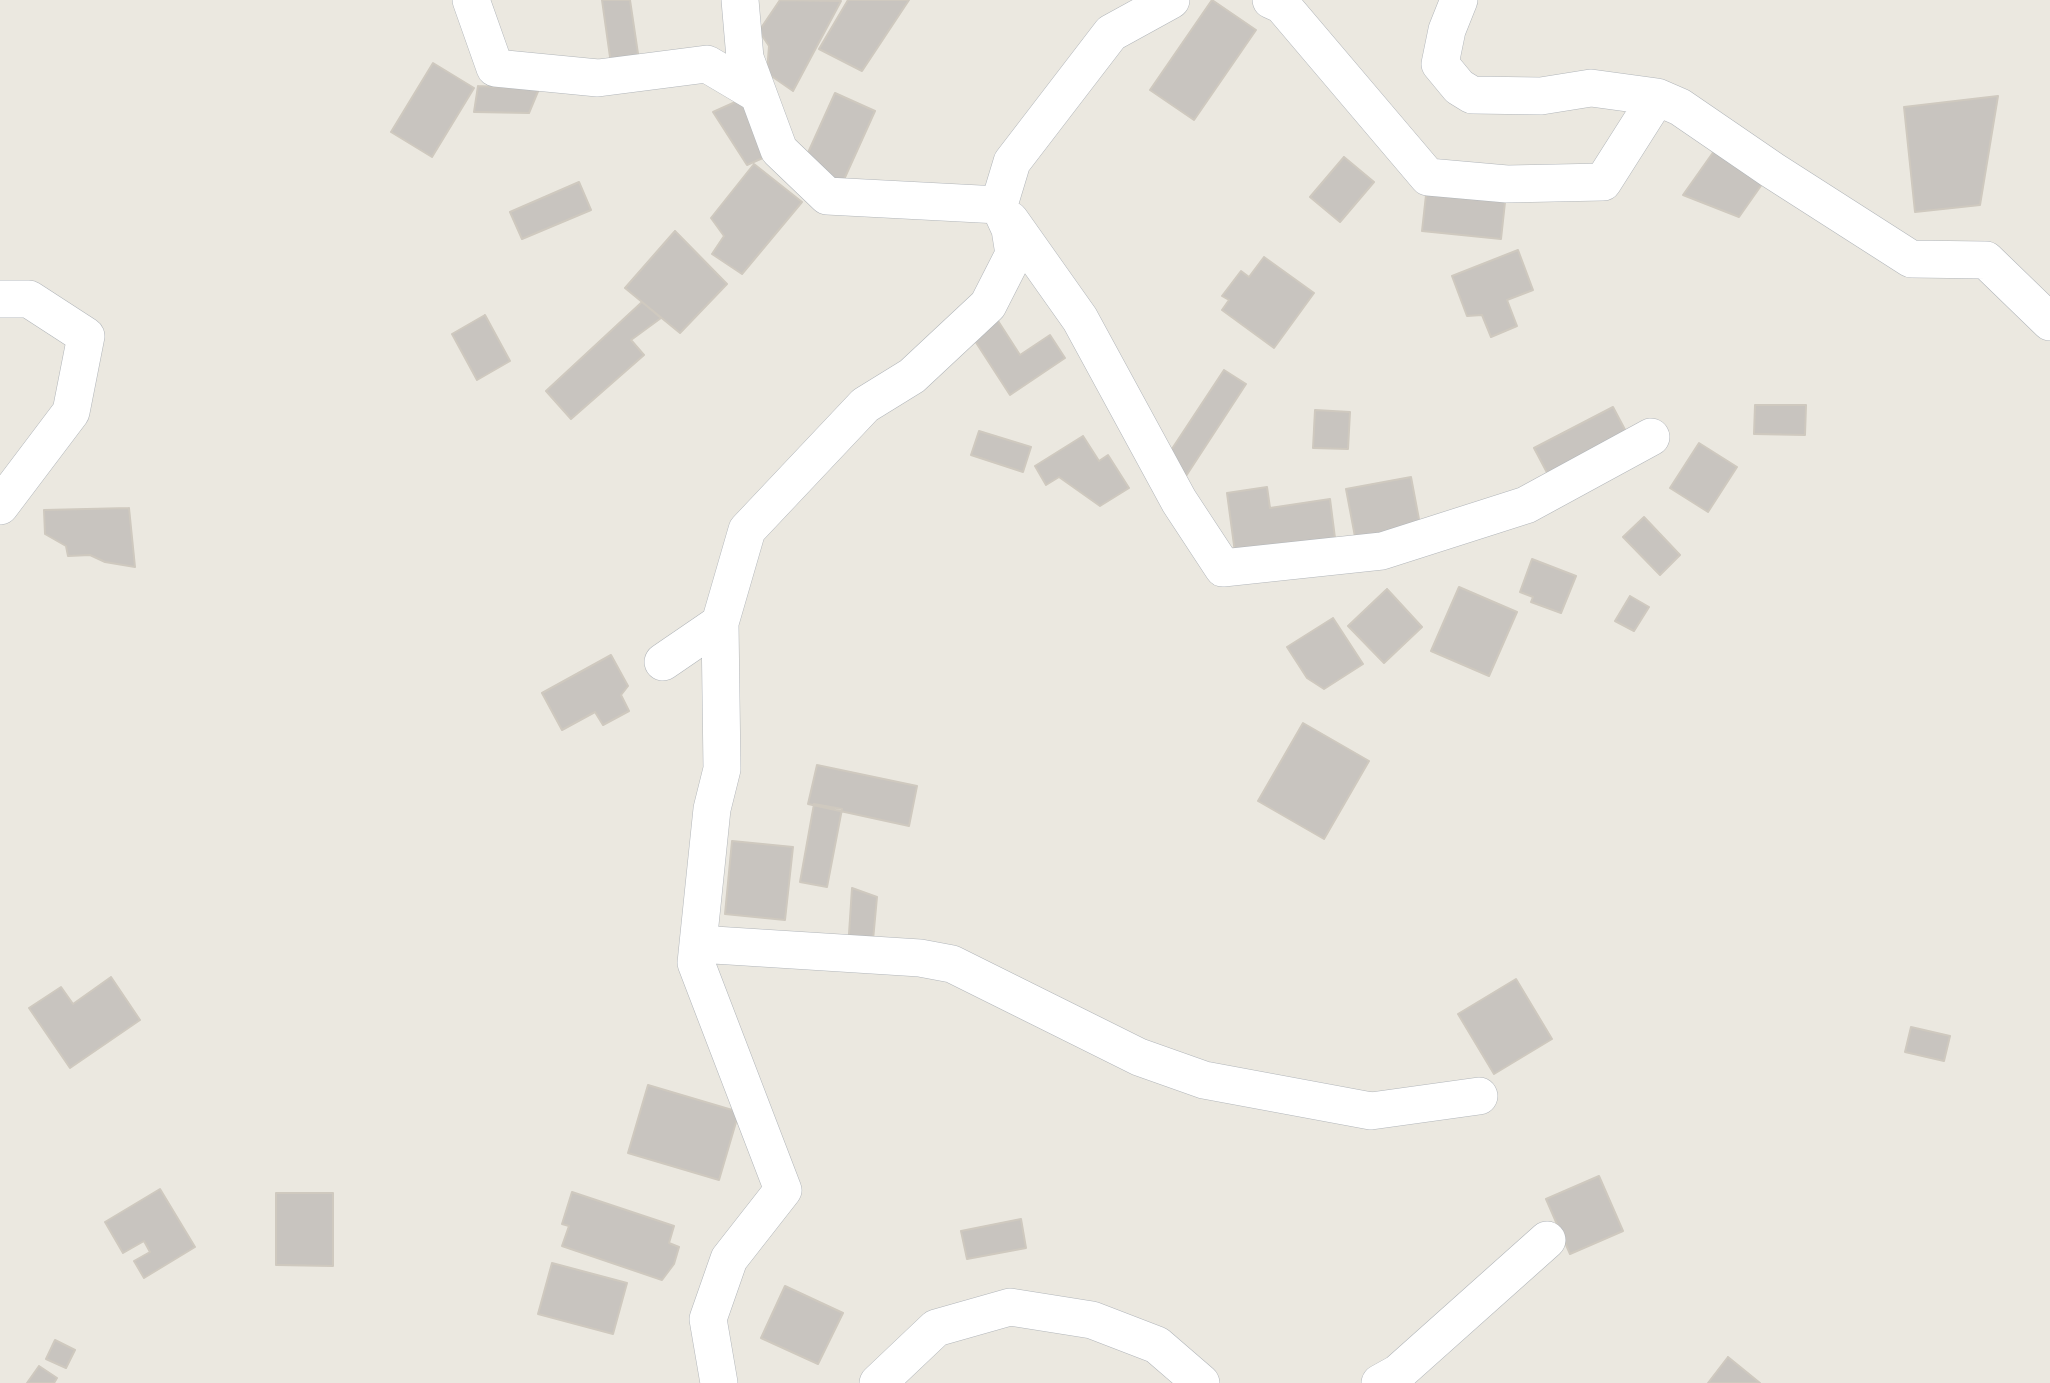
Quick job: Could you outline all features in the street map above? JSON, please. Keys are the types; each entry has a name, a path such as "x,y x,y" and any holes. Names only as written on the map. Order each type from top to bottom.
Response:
{"street":[{"path":"471,0 495,68 598,78 707,64 755,93"},
{"path":"740,0 744,58 755,93 779,150 827,196 999,205"},
{"path":"719,1383 708,1319 729,1259 783,1190 696,963 712,809 722,769 720,623 747,530 865,405 912,376 988,305 1014,254 1010,229 999,205 1012,162 1111,33 1171,0"},
{"path":"1272,0 1282,5 1428,177 1507,184 1603,182 1657,97"},
{"path":"1460,0 1447,30 1440,64 1458,87 1472,95 1541,96 1591,88 1657,97 1680,107 1911,259 1986,261 2050,322"},
{"path":"999,205 1080,319 1179,501 1223,568 1382,551 1526,505 1651,437"},
{"path":"0,299 29,299 86,336 71,412 0,506"},
{"path":"663,662 720,623"},
{"path":"698,944 920,958 952,964 1139,1057 1204,1080 1371,1111 1479,1096"},
{"path":"1380,1383 1398,1373 1547,1240"},
{"path":"878,1383 936,1328 1010,1307 1092,1320 1157,1345 1201,1383"}],"building":[{"path":"602,0 630,0 640,67 612,71"},
{"path":"780,0 841,1 793,91 767,73 769,46 759,31"},
{"path":"848,0 909,0 862,71 819,49"},
{"path":"1212,0 1256,30 1194,120 1150,90"},
{"path":"433,63 474,88 432,157 391,132"},
{"path":"478,86 539,89 529,113 474,112"},
{"path":"835,93 875,111 842,184 802,166"},
{"path":"1998,96 1980,205 1915,212 1904,107"},
{"path":"742,99 774,153 747,165 713,112"},
{"path":"1724,137 1772,170 1739,217 1683,195"},
{"path":"1344,157 1374,182 1340,222 1310,197"},
{"path":"754,164 802,202 742,274 712,254 724,236 711,218"},
{"path":"1428,177 1507,184 1501,239 1422,231"},
{"path":"579,182 591,210 522,239 510,212"},
{"path":"675,231 727,284 680,333 625,288"},
{"path":"1518,250 1533,290 1507,300 1517,326 1491,337 1482,315 1467,316 1452,276"},
{"path":"1264,257 1314,293 1274,348 1222,310 1229,300 1222,296 1241,271 1249,277"},
{"path":"642,302 661,318 631,340 644,355 571,419 546,391"},
{"path":"991,310 1020,355 1050,335 1065,358 1010,395 966,327"},
{"path":"485,315 510,361 477,380 452,334"},
{"path":"1224,370 1246,384 1186,476 1160,467"},
{"path":"1755,405 1806,405 1805,435 1754,434"},
{"path":"1613,407 1631,441 1552,482 1534,448"},
{"path":"1315,410 1350,412 1348,449 1313,448"},
{"path":"979,431 1031,447 1023,472 971,455"},
{"path":"1083,436 1099,461 1108,455 1129,488 1100,506 1059,477 1046,485 1035,466"},
{"path":"1699,443 1737,467 1708,512 1670,488"},
{"path":"1411,477 1421,530 1356,542 1346,489"},
{"path":"1267,487 1270,508 1330,499 1336,546 1236,560 1227,493"},
{"path":"129,508 135,567 105,562 90,555 68,556 66,546 45,534 44,510"},
{"path":"1644,517 1680,555 1660,575 1623,537"},
{"path":"1532,559 1576,576 1561,613 1531,602 1533,597 1520,592"},
{"path":"1459,587 1517,612 1489,676 1431,651"},
{"path":"1387,589 1422,627 1384,663 1348,626"},
{"path":"1630,596 1649,607 1634,631 1615,621"},
{"path":"1333,618 1363,664 1324,689 1307,678 1287,647"},
{"path":"611,655 628,686 621,695 629,711 603,725 595,712 562,730 542,693"},
{"path":"1303,723 1369,761 1324,839 1258,801"},
{"path":"817,765 917,786 909,826 808,804"},
{"path":"814,804 842,809 827,887 800,882"},
{"path":"732,841 793,847 785,920 725,914"},
{"path":"852,888 877,897 872,951 848,949"},
{"path":"111,977 140,1020 70,1068 29,1008 61,987 73,1004"},
{"path":"1516,979 1552,1039 1494,1074 1458,1014"},
{"path":"1911,1027 1950,1036 1944,1061 1905,1052"},
{"path":"648,1085 739,1112 719,1180 628,1153"},
{"path":"1599,1176 1623,1231 1570,1254 1546,1199"},
{"path":"160,1189 195,1247 144,1278 134,1261 150,1252 144,1241 123,1253 105,1222"},
{"path":"572,1192 674,1226 669,1243 679,1247 674,1264 662,1280 562,1246 569,1226 562,1224"},
{"path":"276,1193 333,1193 333,1266 276,1265"},
{"path":"1021,1219 1026,1248 967,1259 961,1231"},
{"path":"552,1263 627,1283 613,1334 538,1314"},
{"path":"785,1286 843,1313 818,1364 761,1338"},
{"path":"55,1340 75,1350 66,1368 46,1359"},
{"path":"1728,1357 1760,1383 1708,1383"},
{"path":"39,1366 57,1378 54,1383 27,1383"}]}
